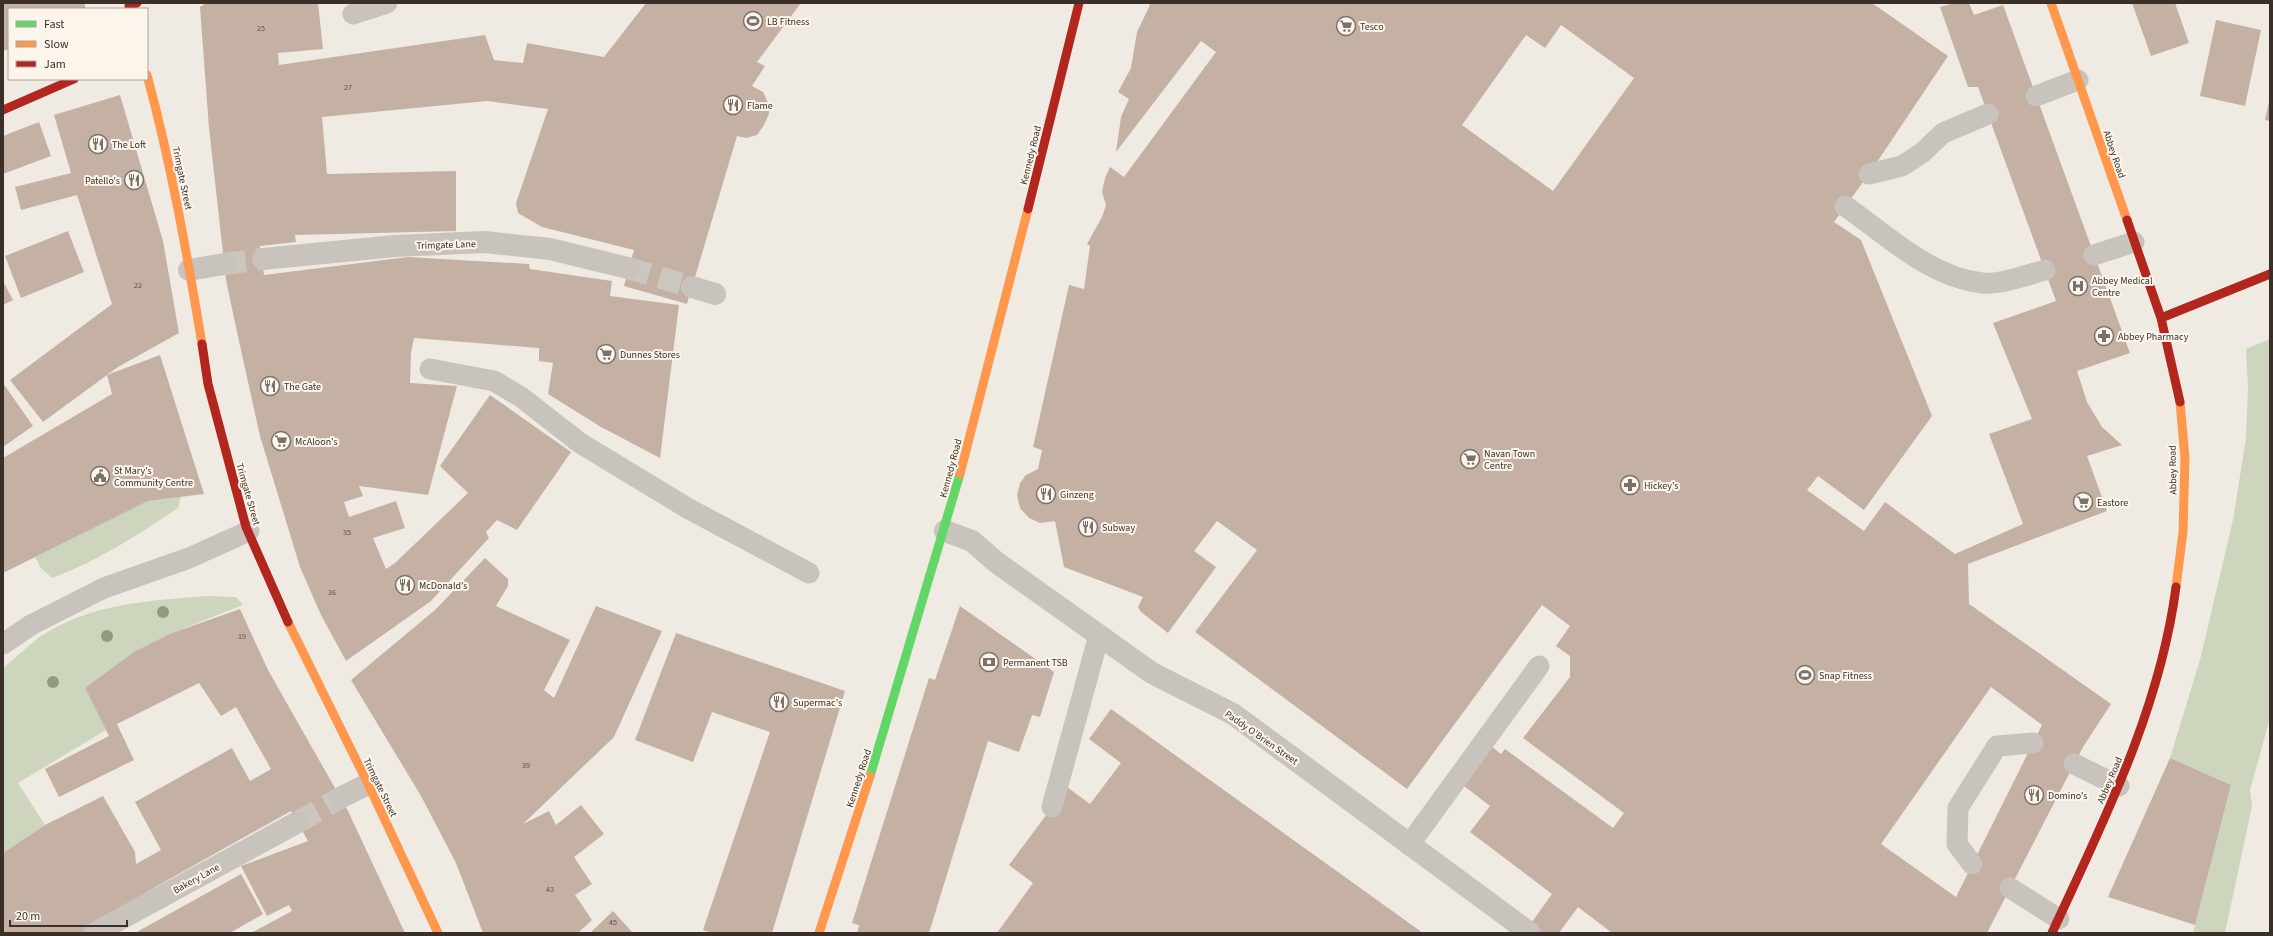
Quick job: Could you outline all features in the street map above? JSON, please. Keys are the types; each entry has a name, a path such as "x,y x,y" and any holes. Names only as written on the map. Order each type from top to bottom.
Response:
{"street":[{"name":"Kennedy Road","path":"819,933 881,744 944,531 986,379 1080,3"},
{"name":"Abbey Road","path":"2051,3 2161,318 2179,396 2185,458 2183,532 2176,590 2156,685 2119,786 2055,926"},
{"name":"Trimgate Street","path":"148,79 160,122 189,270 208,384 249,531 288,623 368,784 438,933"},
{"path":"3,110 72,80"},
{"name":"Trimgate Lane","path":"263,259 395,246 485,242 550,249 628,268"},
{"path":"189,270 224,264"},
{"path":"2161,318 2270,274"},
{"path":"692,288 715,294"},
{"name":"Paddy O'Brien Street","path":"944,531 972,541 996,562 1152,673 1233,714 1409,845 1519,930"},
{"path":"340,798 368,784"},
{"name":"Bakery Lane","path":"95,933 298,822"}],"lane":[{"path":"353,14 387,3"},
{"path":"2036,96 2078,80"},
{"path":"1869,174 1902,166 1922,153 1943,133 1988,114"},
{"path":"1845,206 1932,267 1952,275 1983,283 2045,270"},
{"path":"2094,255 2134,242"},
{"path":"430,369 494,381 521,397 593,451 689,509 810,573"},
{"path":"3,644 31,625 104,588 189,558 249,531"},
{"path":"1052,807 1099,635"},
{"path":"1409,845 1539,666"},
{"path":"1972,864 1958,844 1958,808 1997,746 2033,742"},
{"path":"2074,764 2119,786"},
{"path":"2010,888 2055,926"}],"green space":[{"path":"2270,339 2270,718 2250,790 2252,806 2225,933 2193,933 2231,785 2170,758 2200,660 2233,520 2246,438 2248,388 2246,349"},
{"path":"181,497 178,508 133,538 102,556 52,578 41,568 35,557 148,501"},
{"path":"206,596 236,597 243,605 172,633 85,688 106,730 18,783 45,825 3,853 3,668 41,636 60,625 80,617 100,610 141,602"}],"building":[{"path":"3,3 84,3 86,8 8,8 8,49 3,51"},
{"path":"206,3 318,3 323,49 278,53 279,65 485,35 494,60 523,63 527,43 604,57 646,3 801,3 757,62 765,66 752,86 763,92 768,103 769,114 757,135 746,138 737,136 687,304 624,286 634,250 542,227 518,213 516,203 548,109 487,101 322,117 327,174 456,171 456,231 295,235 296,242 260,246 264,275 408,257 529,264 530,269 612,281 610,296 679,305 660,458 601,427 548,394 553,363 539,361 539,348 414,338 411,353 410,383 457,386 428,495 359,486 363,496 344,502 349,517 396,501 405,528 373,538 386,569 395,563 468,493 440,466 490,395 571,452 517,530 497,520 486,532 489,538 431,601 346,661 321,615 300,567 260,436 237,332 226,280 209,128 200,7"},
{"name":"Navan Town Centre","path":"1148,3 1872,3 1948,56 1869,174 1834,222 1861,240 1932,416 1864,510 1818,476 1807,490 1864,531 1885,502 1955,554 2023,524 1989,434 2032,419 1993,323 2056,301 1978,87 1968,87 1940,7 1955,3 1969,3 1974,15 2003,5 2130,353 2077,371 2087,402 2102,427 2122,445 2087,456 2107,511 1968,564 1969,604 2111,704 2083,747 1987,933 1612,933 1578,907 1559,933 1524,933 1552,894 1470,832 1490,806 1464,786 1492,747 1501,754 1505,749 1613,828 1624,813 1523,738 1570,677 1570,656 1556,646 1570,626 1542,605 1407,789 1195,632 1257,550 1217,521 1194,551 1216,567 1168,633 1141,612 1138,607 1143,597 1064,567 1055,521 1040,523 1029,518 1020,508 1017,495 1020,483 1026,475 1038,469 1042,450 1033,447 1069,285 1084,289 1090,246 1087,244 1102,217 1106,205 1102,192 1105,178 1110,167 1124,177 1216,52 1201,41 1116,152 1121,117 1129,99 1118,92 1131,68 1137,32 1150,5","holes":["1561,25 1634,78 1553,191 1462,125 1526,35 1545,48","1991,687 2042,725 1956,897 1881,844"]},
{"path":"2132,3 2175,3 2189,43 2151,56"},
{"path":"2216,20 2261,30 2245,106 2200,96"},
{"path":"120,95 163,241 179,333 118,367 43,422 10,380 112,304 77,195 21,210 15,187 71,173 54,115"},
{"path":"2270,102 2270,121 2265,120"},
{"path":"39,122 51,156 3,174 3,136"},
{"path":"68,231 84,272 21,298 5,256"},
{"path":"3,281 13,300 3,305"},
{"name":"St Mary's Community Centre","path":"160,355 204,494 148,501 3,573 3,458 112,394 107,375"},
{"path":"3,383 33,426 3,447"},
{"path":"485,558 508,579 508,586 496,606 570,640 544,690 554,698 596,606 662,631 614,737 523,824 549,811 556,825 581,805 604,834 574,857 592,884 575,895 592,920 578,933 483,933 456,863 421,796 351,680 435,610"},
{"path":"960,606 1054,672 1040,717 1032,715 1019,752 988,741 929,933 857,933 859,925 852,923 929,678 935,680"},
{"path":"240,609 268,670 348,811 405,933 251,933 292,911 289,905 267,916 241,866 308,841 291,811 150,890 82,933 3,933 3,853 45,825 103,796 135,852 136,864 161,850 135,802 232,748 250,781 271,769 236,707 221,716 199,683 117,724 134,760 59,797 45,769 109,736 85,688 134,652 172,633"},
{"path":"676,633 845,691 772,933 712,933 703,930 770,732 712,712 693,762 635,740"},
{"path":"1111,709 1423,933 997,933 1033,883 1009,865 1067,787 1090,804 1121,763 1089,739"},
{"path":"2170,758 2231,785 2195,925 2108,897"},
{"path":"241,874 263,914 230,933 135,933"},
{"path":"613,911 633,933 590,933"}],"tunnel":[{"path":"224,264 263,259"},
{"path":"628,268 692,287"},
{"path":"298,822 340,798"}],"traffic: fast":[{"path":"870,776 960,474"}],"traffic: slow":[{"path":"2051,3 2127,220"},
{"path":"148,79 171,175 202,344"},
{"path":"960,474 1028,209"},
{"path":"2176,587 2183,532 2185,458 2180,402"},
{"path":"288,622 368,784 438,933"},
{"path":"819,933 870,776"}],"traffic: jam":[{"path":"129,6 137,3"},
{"path":"1028,209 1079,3"},
{"path":"3,110 72,80"},
{"path":"2127,220 2161,318 2180,402"},
{"path":"2161,318 2270,274"},
{"path":"202,344 208,384 246,527 288,622"},
{"path":"2052,933 2091,849 2127,764 2143,721 2157,677 2168,633 2176,587"}],"place":[{"name":"LB Fitness","path":"753,21"},
{"name":"Tesco","path":"1346,26"},
{"name":"Flame","path":"733,105"},
{"name":"The Loft","path":"98,144"},
{"name":"Patello's","path":"134,180"},
{"name":"Abbey Medical Centre","path":"2078,286"},
{"name":"Abbey Pharmacy","path":"2104,336"},
{"name":"Dunnes Stores","path":"606,354"},
{"name":"The Gate","path":"270,386"},
{"name":"McAloon's","path":"281,441"},
{"name":"Navan Town Centre","path":"1470,459"},
{"name":"St Mary's Community Centre","path":"100,476"},
{"name":"Hickey's","path":"1630,485"},
{"name":"Ginzeng","path":"1046,494"},
{"name":"Eastore","path":"2083,502"},
{"name":"Subway","path":"1088,527"},
{"name":"McDonald's","path":"405,585"},
{"name":"Permanent TSB","path":"989,662"},
{"name":"Snap Fitness","path":"1805,675"},
{"name":"Supermac's","path":"779,702"},
{"name":"Domino's","path":"2034,795"}]}
